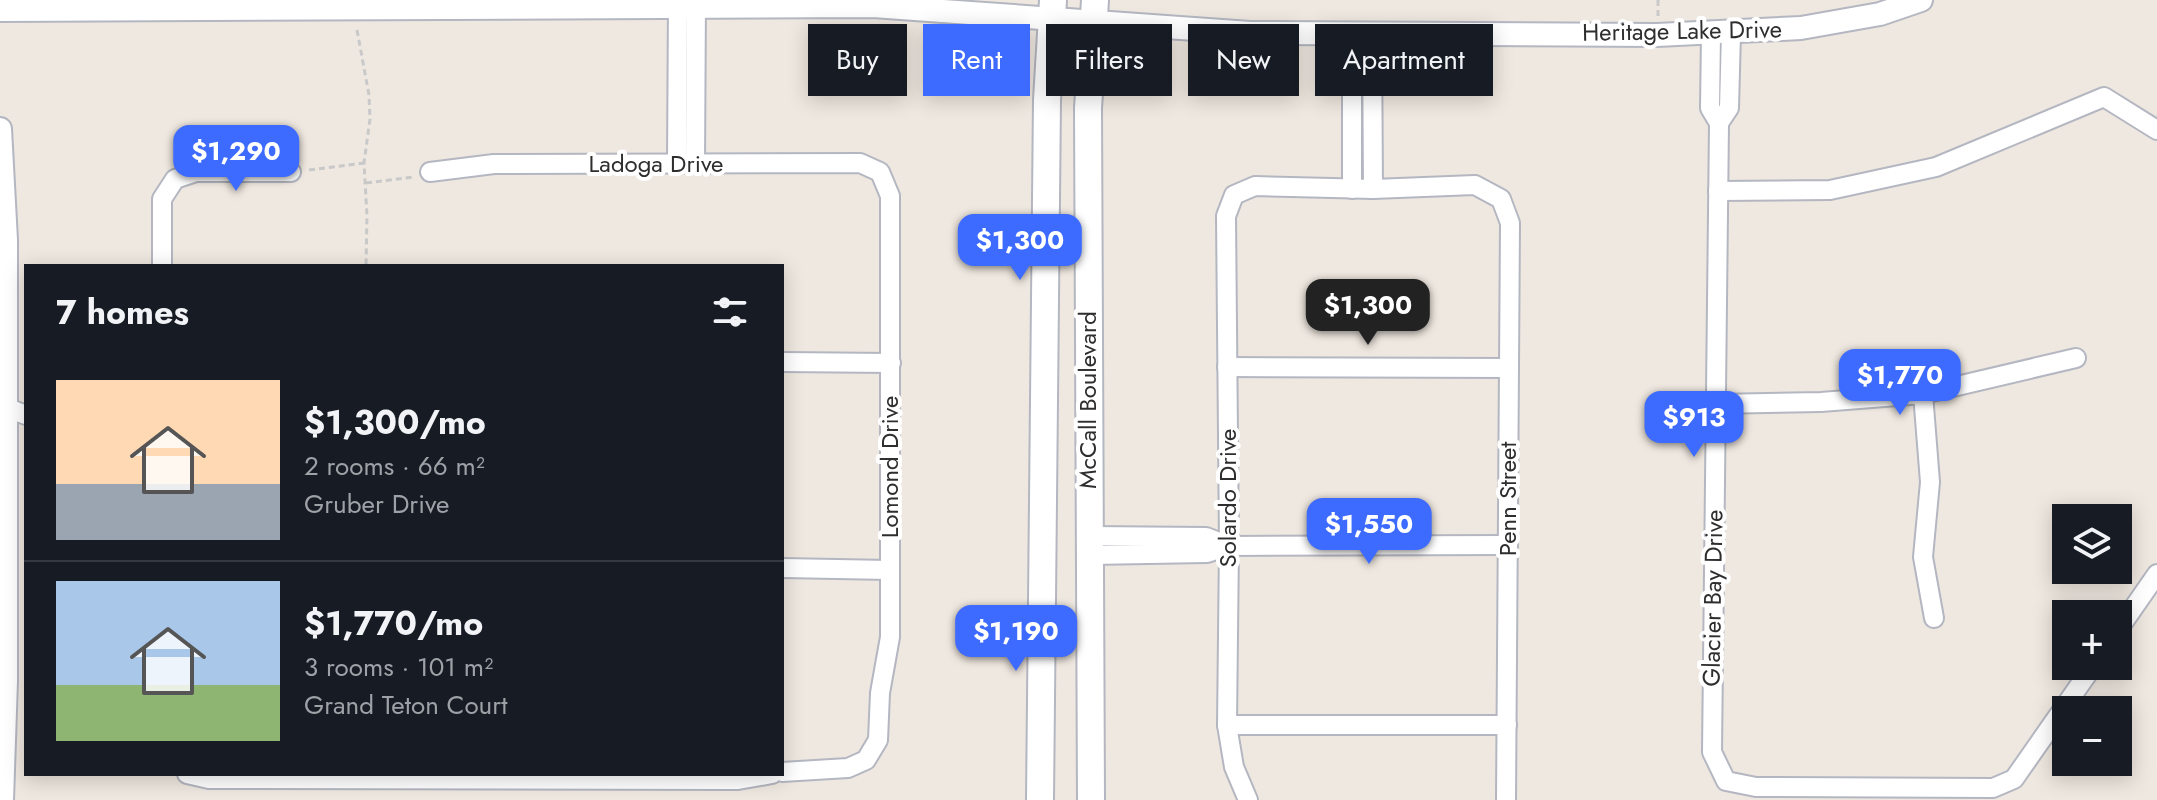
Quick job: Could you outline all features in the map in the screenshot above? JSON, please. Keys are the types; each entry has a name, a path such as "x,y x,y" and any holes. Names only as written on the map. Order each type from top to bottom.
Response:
{"main road":[{"name":"McCall Boulevard","path":"1040,800 1047,100 1052,10"},
{"name":"McCall Boulevard","path":"1091,800 1088,124 1095,11"}],"street":[{"name":"Heritage Lake Drive","path":"1493,33 1721,33 1801,28 1880,14 1921,0"},
{"name":"Heritage Lake Drive","path":"0,10 687,3 873,6 1095,11 1250,33 1315,33"},
{"path":"686,164 687,3"},
{"name":"Glacier Bay Drive","path":"1721,33 1729,108 1719,123 1712,752 1726,781 1756,787 1854,794"},
{"path":"1358,96 1352,189 1373,189 1366,96"},
{"path":"1718,191 1830,190 1936,167 2104,97 2157,130"},
{"path":"0,129 15,404 2,800"},
{"name":"Ladoga Drive","path":"430,172 494,164 860,163 880,172"},
{"path":"162,264 162,199 175,179 196,172 291,172"},
{"name":"Lomond Drive","path":"784,772 848,768 866,760 878,740 880,693 890,637 891,363 890,196 880,172"},
{"name":"Penn Street","path":"1373,189 1475,185 1501,199 1510,223 1506,800"},
{"name":"Solardo Drive","path":"1248,800 1234,767 1227,725 1226,216 1234,195 1255,186 1352,189"},
{"path":"1715,404 1821,402 1923,394 2076,358"},
{"path":"784,362 891,363"},
{"path":"1227,367 1509,368"},
{"path":"1923,394 1930,482 1923,557 1934,618"},
{"path":"1089,546 1207,553 1229,546 1508,545"},
{"path":"784,568 890,570"},
{"path":"2132,610 2157,574"},
{"path":"1854,794 1993,788 2014,779 2083,680"},
{"path":"1227,725 1507,725"},
{"path":"202,776 225,779 738,780 761,776"}],"path":[{"path":"1658,0 1658,9"},
{"path":"357,30 369,95 370,119 364,163 366,264"},
{"path":"291,172 364,163"},
{"path":"366,183 401,180 430,172"}]}
